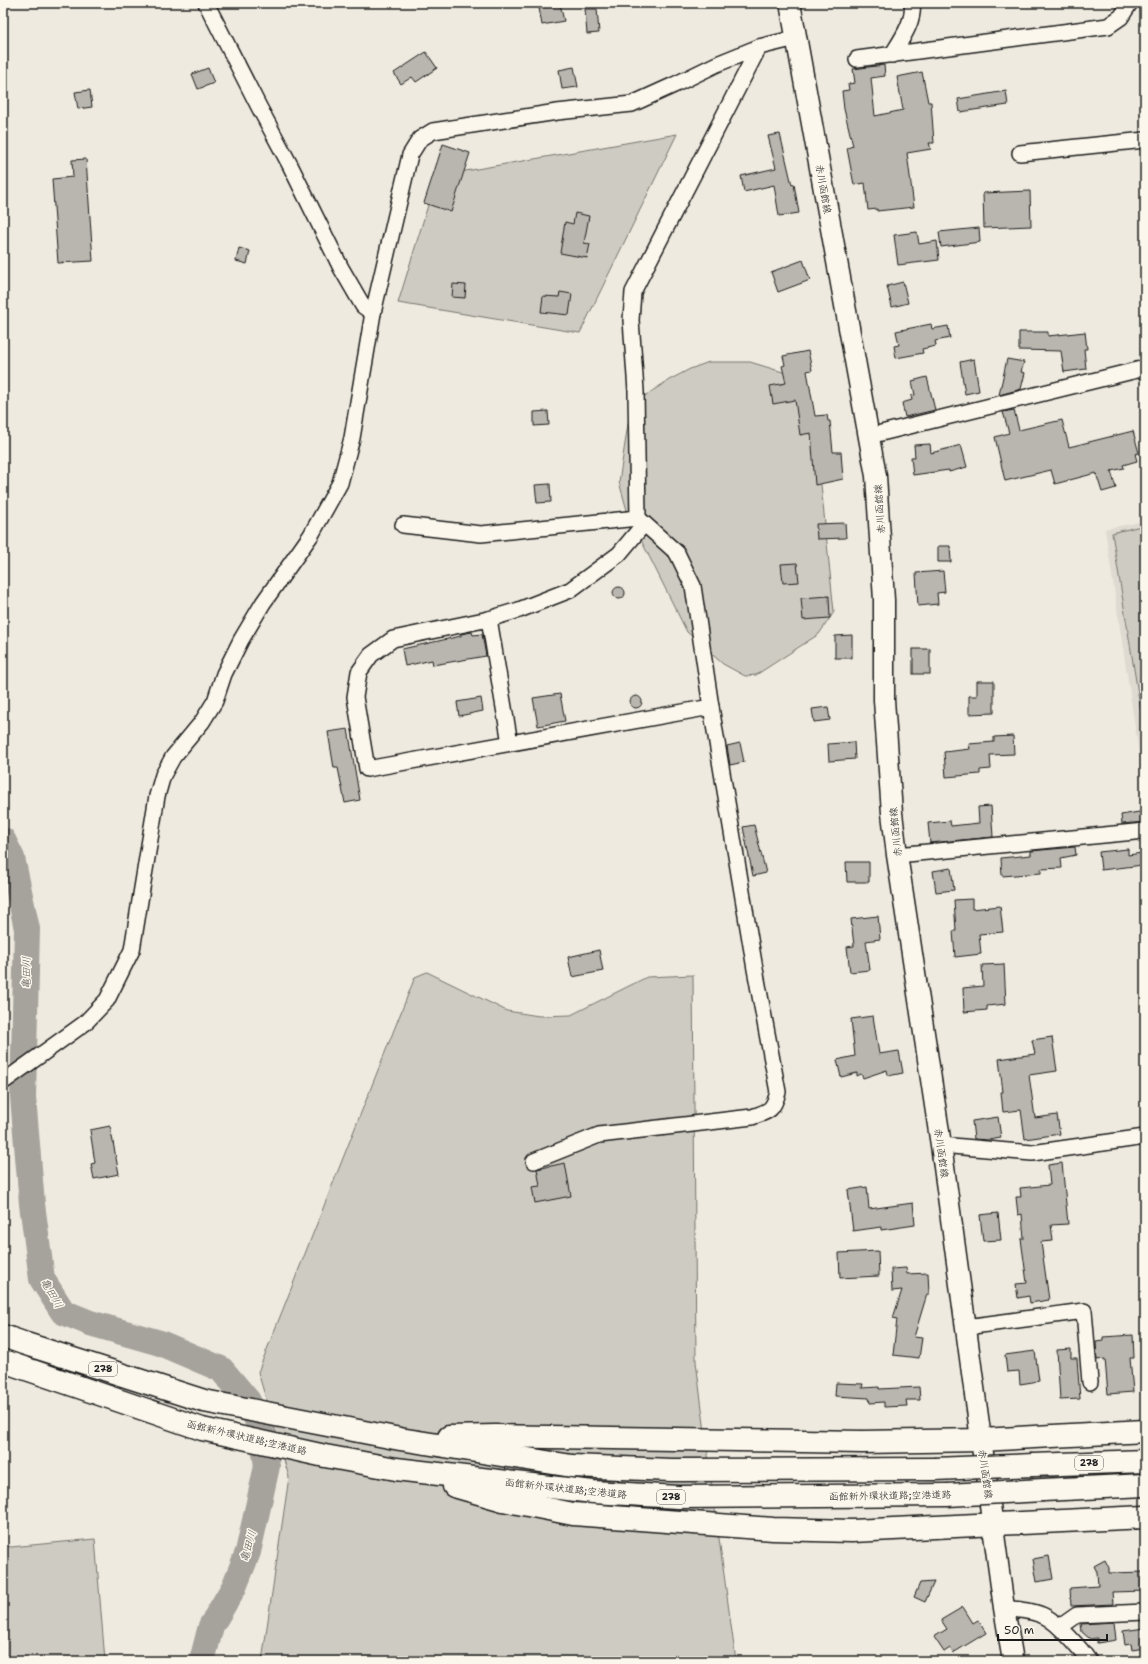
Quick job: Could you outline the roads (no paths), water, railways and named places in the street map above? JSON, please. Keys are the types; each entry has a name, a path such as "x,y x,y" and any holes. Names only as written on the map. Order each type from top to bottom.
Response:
{"highway":[{"name":"278","path":"3,1336 204,1401 400,1439 572,1466 671,1470 934,1469 1145,1461"},
{"name":"函館新外環状道路;空港道路","path":"3,1361 202,1429 325,1456 396,1469 593,1492 678,1497 947,1494 1145,1485"},
{"path":"400,1439 495,1436 862,1442 981,1440 1145,1431"},
{"path":"396,1469 503,1500 573,1514 721,1526 852,1531 993,1523 1145,1517"}],"main road":[{"name":"赤川函館線","path":"790,3 876,476 884,600 884,700 892,813 941,1145 1004,1608 1013,1661"}],"street":[{"path":"206,3 258,107 290,164 341,268 363,306 373,313"},
{"path":"892,55 907,29 912,3"},
{"path":"857,59 1108,26 1121,17 1130,3"},
{"path":"3,1082 85,1023 107,1000 132,950 157,796 163,774 173,757 202,722 212,706 224,674 241,640 263,603 311,535 340,483 352,438 373,313 410,155 420,139 433,131 456,127 557,112 632,104 717,64 759,47 796,38"},
{"path":"711,707 367,769 355,697 359,672 371,655 393,639 489,619 519,610 570,590 619,554 641,521 636,391 631,320 633,292 759,47"},
{"path":"1020,152 1145,140"},
{"path":"869,436 1145,368"},
{"path":"403,525 481,534 641,521 677,553 693,586 711,707 755,969 778,1092 774,1105 767,1111 752,1117 599,1135 534,1161"},
{"path":"489,619 510,744"},
{"path":"897,855 1145,831"},
{"path":"941,1145 1032,1153 1145,1137"},
{"path":"966,1327 1084,1311 1090,1382"},
{"path":"1004,1608 1046,1616 1060,1627 1089,1661"},
{"path":"1060,1627 1077,1615 1145,1612"}],"waterway":[{"name":"亀田川","path":"3,840 12,858 27,929 23,1097 32,1204 42,1279 63,1312 90,1323 160,1343 221,1369 248,1401 262,1433 267,1466 248,1552 234,1587 211,1626 202,1661"}]}
